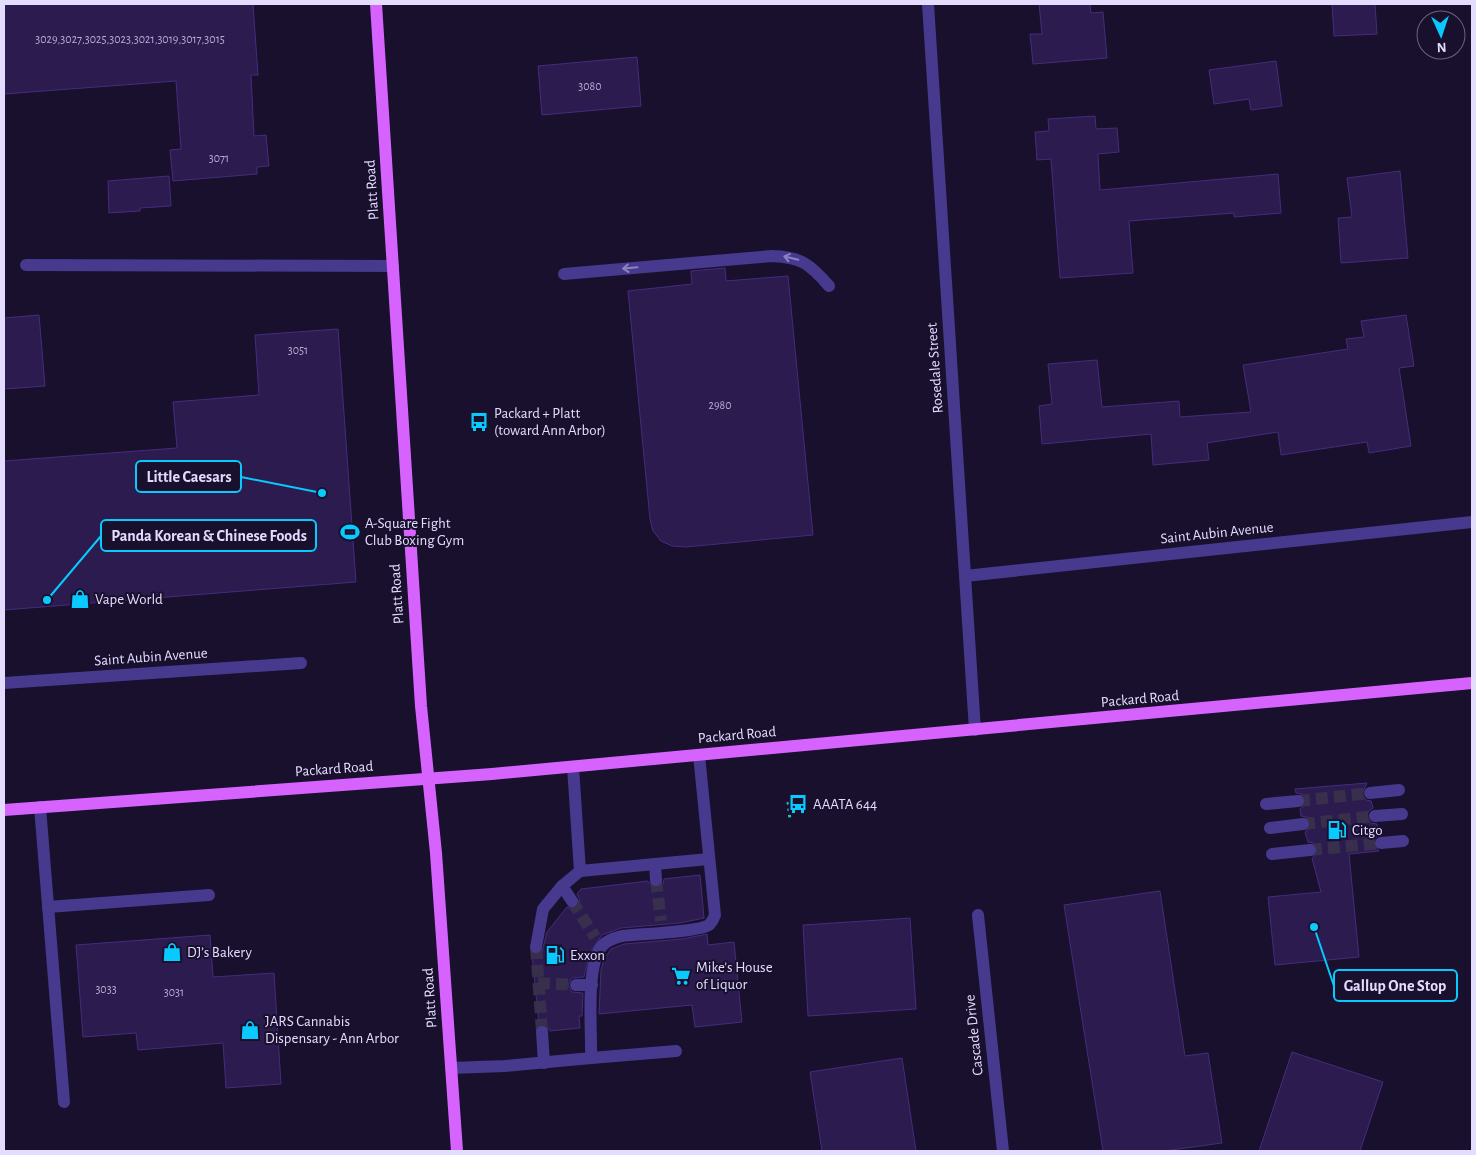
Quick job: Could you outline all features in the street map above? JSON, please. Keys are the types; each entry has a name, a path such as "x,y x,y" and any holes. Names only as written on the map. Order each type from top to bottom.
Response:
{"main road":[{"name":"Platt Road","path":"376,4 421,706 436,853 457,1151"},
{"name":"Packard Road","path":"4,810 572,767 1472,684"}],"street":[{"name":"Rosedale Street","path":"928,4 975,730"},
{"path":"564,274 772,256 792,256 806,263 829,286"},
{"path":"26,265 393,266"},
{"name":"Saint Aubin Avenue","path":"965,576 1472,522"},
{"name":"Saint Aubin Avenue","path":"4,683 301,663"},
{"path":"591,1058 592,985 598,942 661,927 708,925 715,915 699,755"},
{"path":"572,767 580,871"},
{"path":"1370,793 1399,790"},
{"path":"1266,804 1298,801"},
{"path":"40,807 64,1102"},
{"path":"1375,816 1402,814"},
{"path":"1270,828 1303,824"},
{"path":"1381,843 1403,841"},
{"path":"1272,854 1310,850"},
{"path":"536,947 543,909 562,886 580,871 709,859"},
{"path":"655,864 656,880"},
{"path":"562,886 572,901"},
{"path":"48,907 209,895"},
{"name":"Cascade Drive","path":"978,915 1003,1151"},
{"path":"576,985 592,985"},
{"path":"542,1032 544,1063"},
{"path":"451,1068 544,1063 676,1051"}],"path":[{"path":"788,802 790,820"}],"building":[{"path":"4,4 253,4 258,75 251,75 254,136 266,135 269,166 257,167 257,174 173,181 170,150 181,149 176,81 4,94"},
{"path":"1039,4 1090,4 1091,13 1103,12 1107,58 1033,64 1030,34 1042,34"},
{"path":"1332,4 1375,4 1377,34 1334,36"},
{"path":"637,57 641,106 542,115 538,66"},
{"path":"1276,61 1282,106 1251,110 1249,99 1214,104 1209,70"},
{"path":"1095,116 1096,129 1117,128 1119,152 1098,154 1100,190 1278,174 1281,213 1234,217 1234,213 1129,221 1133,273 1060,278 1051,159 1037,160 1035,132 1049,131 1048,119"},
{"path":"1400,171 1408,258 1341,263 1338,218 1352,217 1347,178"},
{"path":"169,176 171,206 109,213 108,181"},
{"path":"725,268 726,281 788,276 813,535 686,547 672,546 661,541 653,531 650,519 628,291 692,284 691,271"},
{"path":"39,315 45,386 4,389 4,318"},
{"path":"1406,315 1414,366 1399,368 1411,446 1369,453 1367,442 1281,455 1278,432 1207,443 1209,460 1153,465 1151,434 1042,444 1039,406 1052,404 1048,364 1097,360 1102,407 1179,401 1180,417 1251,412 1243,365 1348,349 1346,339 1364,337 1361,321"},
{"path":"338,329 356,582 4,610 4,461 177,448 173,402 259,395 255,335"},
{"path":"1367,783 1362,794 1366,800 1371,801 1373,808 1368,812 1367,817 1371,823 1377,824 1379,835 1374,839 1373,843 1379,851 1349,854 1359,957 1275,965 1268,897 1321,892 1312,858 1317,854 1318,849 1314,843 1308,842 1305,832 1310,828 1311,823 1307,817 1301,816 1300,809 1305,805 1306,800 1302,794 1296,793 1295,789"},
{"name":"Exxon","path":"700,875 704,918 680,923 621,928 602,935 590,952 584,977 572,978 568,985 572,992 583,993 582,1016 579,1016 580,1028 550,1031 546,1025 539,1025 532,954 538,955 542,952 547,932 567,907 573,909 579,905 580,900 577,894 581,889 648,881 652,887 657,888 663,884 664,879"},
{"path":"1160,891 1185,1056 1208,1053 1222,1143 1164,1151 1103,1151 1064,905"},
{"path":"910,918 916,1009 808,1016 803,925"},
{"name":"Mike's House of Liquor","path":"707,934 708,945 734,942 742,1022 695,1027 692,1005 599,1014 601,970 604,959 611,949 624,944 682,939"},
{"path":"210,935 213,977 274,973 281,1084 226,1088 223,1043 138,1050 136,1033 83,1037 76,945"},
{"path":"1292,1052 1383,1082 1360,1151 1259,1151"},
{"path":"902,1058 916,1151 822,1151 810,1072"}],"tunnel":[{"path":"1298,801 1370,793"},
{"path":"1303,824 1375,816"},
{"path":"1310,850 1381,843"},
{"path":"656,880 661,921"},
{"path":"572,901 595,937"},
{"path":"536,947 542,1032"},
{"path":"538,983 576,985"}],"place":[{"name":"Packard + Platt (toward Ann Arbor)","path":"479,422"},
{"name":"Little Caesars","path":"322,493"},
{"name":"A-Square Fight Club Boxing Gym","path":"350,532"},
{"name":"Vape World","path":"80,599"},
{"name":"Panda Korean & Chinese Foods","path":"47,600"},
{"name":"AAATA 644","path":"798,804"},
{"name":"Citgo","path":"1337,830"},
{"name":"Gallup One Stop","path":"1314,927"},
{"name":"DJ’s Bakery","path":"172,952"},
{"name":"Exxon","path":"555,955"},
{"name":"Mike's House of Liquor","path":"681,976"},
{"name":"JARS Cannabis Dispensary - Ann Arbor","path":"250,1030"}]}
